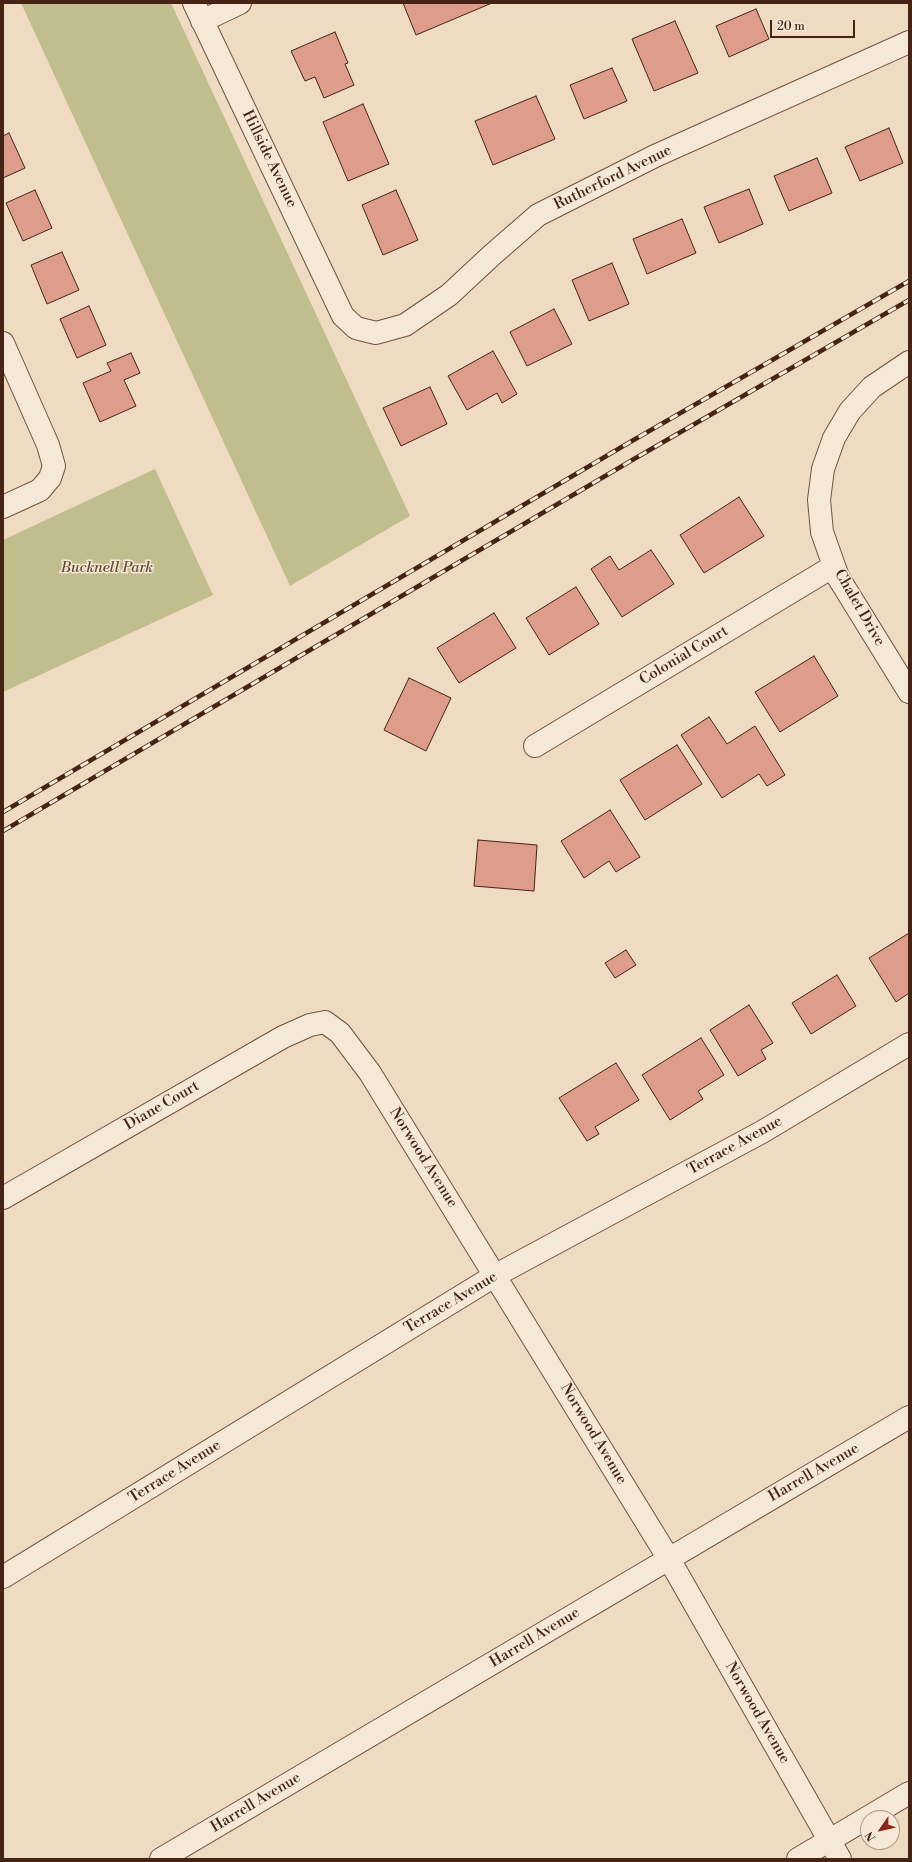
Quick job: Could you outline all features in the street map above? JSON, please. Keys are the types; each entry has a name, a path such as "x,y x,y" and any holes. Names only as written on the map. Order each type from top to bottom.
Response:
{"street":[{"path":"198,12 240,3"},
{"name":"Hillside Avenue","path":"198,12 343,316"},
{"name":"Rutherford Avenue","path":"343,316 356,328 376,333 406,325 450,295 492,255 538,215 655,156 909,42"},
{"path":"3,343 48,446 54,466 50,478 40,490 3,507"},
{"name":"Chalet Drive","path":"909,362 872,388 850,411 834,438 823,468 819,500 822,532 838,577 909,692"},
{"name":"Colonial Court","path":"535,746 834,566"},
{"name":"Diane Court","path":"3,1198 283,1037 310,1025 325,1022"},
{"name":"Norwood Avenue","path":"325,1022 340,1033 370,1073 496,1275 669,1559 840,1859"},
{"name":"Terrace Avenue","path":"3,1577 496,1275 762,1132 909,1044"},
{"name":"Harrell Avenue","path":"161,1859 909,1417"},
{"path":"798,1859 909,1793"}],"green space":[{"path":"21,3 171,3 410,516 290,586"},
{"name":"Bucknell Park","path":"155,469 213,595 3,692 3,540"}],"building":[{"path":"403,3 492,3 416,35"},
{"path":"756,9 769,39 729,57 716,26"},
{"path":"675,21 698,73 654,91 632,39"},
{"path":"335,32 348,63 345,64 354,85 324,98 315,77 305,81 291,51"},
{"path":"612,68 627,101 584,119 570,85"},
{"path":"536,96 555,139 493,165 475,121"},
{"path":"363,104 389,164 348,181 323,122"},
{"path":"889,128 903,163 860,181 845,147"},
{"path":"9,133 25,168 3,178 3,136"},
{"path":"817,158 832,193 789,211 774,176"},
{"path":"749,189 763,224 719,243 704,207"},
{"path":"35,190 52,228 23,241 6,203"},
{"path":"396,190 418,240 383,255 362,205"},
{"path":"682,219 696,253 647,274 633,239"},
{"path":"62,252 79,290 47,304 31,265"},
{"path":"612,263 629,304 589,321 572,280"},
{"path":"89,306 106,345 77,358 60,319"},
{"path":"554,309 572,344 527,366 510,332"},
{"path":"493,351 517,394 502,403 497,393 467,410 448,376"},
{"path":"131,353 140,373 124,380 136,406 100,422 83,383 111,371 107,363"},
{"path":"430,387 447,424 401,446 383,408"},
{"path":"739,497 764,536 704,573 680,535"},
{"path":"651,550 674,584 622,617 591,569 610,556 619,570"},
{"path":"576,587 599,624 549,655 526,618"},
{"path":"494,613 516,648 459,683 437,648"},
{"path":"814,656 838,696 780,732 755,692"},
{"path":"409,678 451,698 426,751 384,730"},
{"path":"709,717 727,744 755,726 785,775 767,786 759,774 722,798 681,735"},
{"path":"677,745 702,784 645,820 620,780"},
{"path":"610,810 640,857 616,872 609,861 584,878 561,841"},
{"path":"478,840 537,845 534,891 474,886"},
{"path":"909,933 909,993 896,1002 869,958"},
{"path":"626,950 636,965 615,978 605,963"},
{"path":"837,975 856,1006 811,1034 792,1003"},
{"path":"749,1005 773,1043 761,1050 766,1059 738,1076 710,1030"},
{"path":"701,1038 724,1075 698,1091 703,1099 670,1120 642,1075"},
{"path":"616,1063 639,1100 595,1127 599,1134 587,1141 559,1098"}],"railway":[{"path":"3,812 625,445 909,281"},
{"path":"3,831 634,459 909,300"}]}
